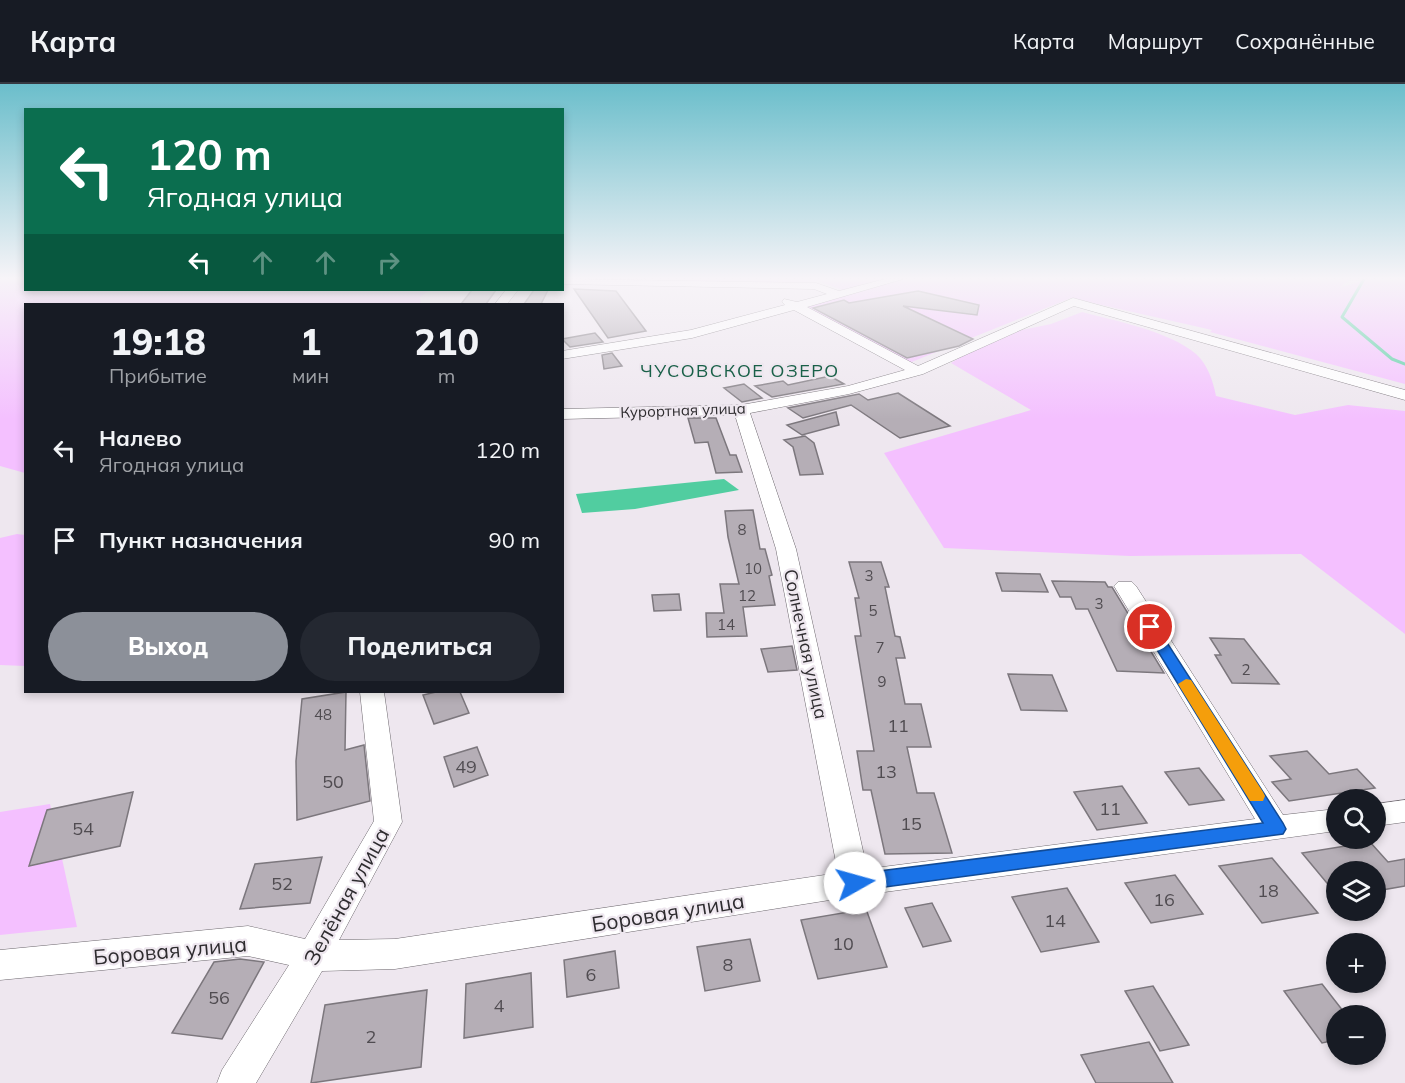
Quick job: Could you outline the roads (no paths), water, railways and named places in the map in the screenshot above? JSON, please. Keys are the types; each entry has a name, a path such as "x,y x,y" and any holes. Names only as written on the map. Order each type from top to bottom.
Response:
{"street":[{"path":"564,355 692,334 720,326"},
{"path":"830,326 918,371"},
{"name":"Курортная улица","path":"564,414 741,410 849,390 918,371 1020,326"},
{"name":"Курортная улица","path":"1157,326 1405,395"},
{"name":"Солнечная улица","path":"741,410 786,549 855,883"},
{"path":"1125,586 1276,829"},
{"name":"Зелёная улица","path":"236,1083 313,956 388,822 372,693"},
{"path":"1386,814 1405,811"},
{"name":"Боровая улица","path":"0,965 248,942 313,956 395,954 855,883 1326,822"}],"waterway":[{"path":"1352,326 1392,359 1405,364"}],"district":[{"name":"ЧУСОВСКОЕ ОЗЕРО","path":"740,370"}]}
